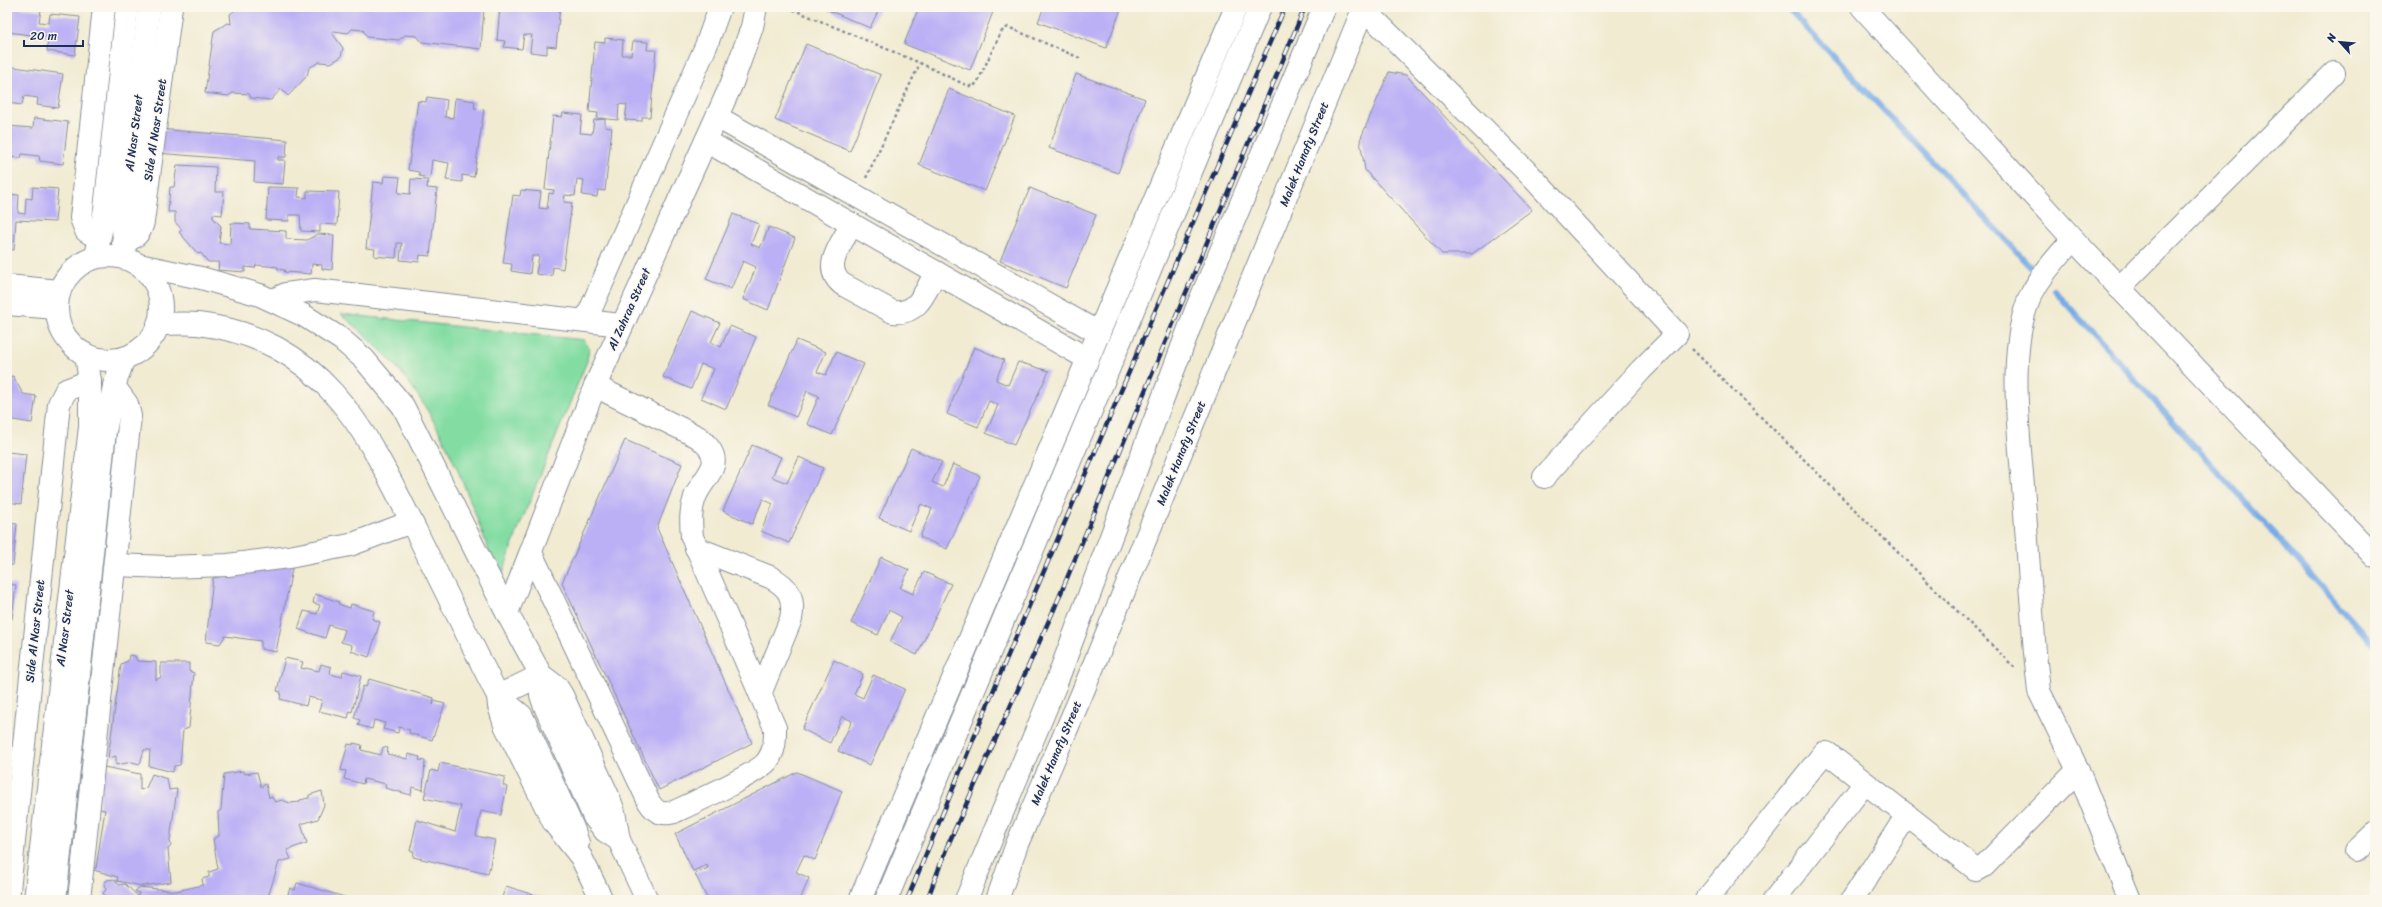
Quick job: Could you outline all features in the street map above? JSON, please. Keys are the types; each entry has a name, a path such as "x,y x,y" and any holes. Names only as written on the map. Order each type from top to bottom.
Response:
{"main road":[{"path":"104,7 81,218 86,232 97,248 110,256 129,255 273,300 303,315 340,339 364,359 403,406 507,613 541,675 540,690 544,704 594,817 605,831 619,840 647,900"},
{"name":"Al Nasr Street","path":"97,248 105,209 127,7"},
{"name":"Al Nasr Street","path":"129,255 123,228 149,7"},
{"name":"Side Al Nasr Street","path":"129,255 132,239 138,235 143,222 171,7"},
{"path":"586,320 706,46 720,7"},
{"name":"Al Zahraa Street","path":"507,613 595,386 621,325 732,83 752,27 756,7"},
{"path":"860,900 1236,7"},
{"path":"886,900 1260,7"},
{"path":"966,900 1055,686 1196,310 1324,7"},
{"path":"1862,7 2119,288 2373,551"},
{"path":"1364,8 1532,177 1677,334 1641,370 1544,477"},
{"name":"Malek Hanafy Street","path":"997,900 1017,844 1081,696 1364,8"},
{"path":"2119,288 2334,74"},
{"path":"717,117 1099,333"},
{"path":"706,141 1088,359"},
{"path":"852,224 833,260 831,269 834,278 842,284 893,312 902,313 910,311 917,306 936,272"},
{"path":"2073,239 2046,270 2031,295 2024,320 2016,362 2018,426 2039,692 2078,770 2130,900"},
{"path":"97,248 73,270 58,300 60,327 71,344 86,355 98,360 124,358 139,350 151,339 158,324 160,302 154,281 129,255"},
{"path":"7,286 58,300"},
{"path":"273,300 286,294 315,290 621,325"},
{"path":"7,304 58,300"},
{"path":"158,324 197,324 232,330 282,350 323,381 340,398 367,436 498,696 522,716 573,828 581,857 602,900"},
{"name":"Al Nasr Street","path":"35,900 90,428 90,381 86,355"},
{"name":"Al Nasr Street","path":"55,900 105,431 114,386 124,358"},
{"name":"Side Al Nasr Street","path":"8,900 59,404 66,390 90,381"},
{"path":"79,900 130,416 127,404 114,386"},
{"path":"530,553 649,802 655,811 664,814 674,812 752,772 767,762 775,746 775,728 692,537 690,516 695,496 713,469 713,456 708,445 698,437 595,386"},
{"path":"114,565 166,567 228,565 289,557 350,545 411,522"},
{"path":"696,548 770,577 782,583 790,593 793,606 791,619 760,694"},
{"path":"498,696 541,675"},
{"path":"1055,686 1081,696"},
{"path":"1706,900 1822,754 1827,753 1977,870 1984,866 2078,770"},
{"path":"1774,900 1865,783"},
{"path":"1852,900 1908,815"},
{"path":"2356,851 2375,833"}],"path":[{"path":"787,7 920,63 968,86 974,86 1001,32 1008,27 1082,59"},
{"path":"858,197 920,63"},
{"path":"1677,334 2039,692"}],"green space":[{"path":"341,314 584,340 589,348 587,361 518,530 500,581 468,495 429,413 413,388 394,364 375,344"}],"building":[{"path":"7,7 41,10 39,22 49,23 50,14 80,17 75,55 47,51 48,37 7,32"},
{"path":"239,7 484,7 481,49 422,42 417,36 405,35 399,40 367,37 363,30 352,29 348,33 334,31 332,33 343,48 341,57 331,63 319,62 309,68 307,76 288,96 281,89 271,100 251,98 249,94 233,93 228,96 205,93 214,31 228,23 231,24 230,14"},
{"path":"500,7 560,7 556,47 547,46 547,54 530,52 532,35 524,35 522,49 504,47 505,41 497,40"},
{"path":"821,7 880,7 870,28"},
{"path":"919,7 995,7 970,70 904,44"},
{"path":"1044,7 1122,7 1106,48 1038,22"},
{"path":"605,38 623,40 622,55 631,55 633,41 648,42 647,50 656,50 650,117 642,117 642,121 625,120 627,105 619,104 618,120 597,118 598,113 589,112 595,42 605,43"},
{"path":"806,44 881,75 850,151 775,120"},
{"path":"7,66 63,74 58,108 37,105 38,98 24,96 22,105 7,103"},
{"path":"1389,72 1406,75 1532,210 1472,254 1442,254 1365,170 1360,140"},
{"path":"1076,74 1145,99 1118,173 1049,148"},
{"path":"949,89 1015,116 985,191 919,165"},
{"path":"427,97 447,100 445,117 453,118 455,98 475,101 474,108 484,109 474,177 462,175 462,182 446,180 449,163 432,160 430,178 419,176 419,172 408,170 418,101 426,102"},
{"path":"563,113 582,115 580,133 592,134 594,120 605,119 605,127 612,128 605,191 598,190 597,197 582,195 584,180 577,179 575,196 565,195 564,202 572,203 563,269 553,267 552,276 536,274 539,256 532,256 530,274 511,271 512,264 503,263 513,195 520,196 521,190 541,192 539,208 547,209 549,193 553,194 554,190 545,189 553,116 562,117"},
{"path":"34,118 68,122 63,164 40,161 39,156 22,154 21,158 7,157 7,126 33,128"},
{"path":"158,129 287,140 286,157 278,157 278,160 285,160 283,184 254,182 255,161 157,153"},
{"path":"177,165 216,167 215,192 224,192 222,215 213,214 213,218 221,226 219,243 230,244 231,223 250,224 250,229 286,231 286,239 307,240 318,234 334,235 332,270 322,269 322,265 312,264 311,274 284,272 285,270 278,269 278,267 256,265 255,268 245,267 245,272 218,270 219,262 208,262 201,253 198,254 179,232 182,230 175,222 175,212 168,212 170,187 174,187"},
{"path":"384,176 400,177 398,193 410,194 411,179 428,180 427,188 437,189 430,256 420,255 419,262 400,260 402,243 397,243 396,258 374,256 375,249 366,248 373,182 383,183"},
{"path":"33,187 58,189 55,222 16,220 14,250 7,249 7,194 19,195 18,213 25,214 26,198 32,199"},
{"path":"268,187 299,188 298,197 307,198 307,191 339,192 337,225 320,224 320,232 301,231 300,215 289,215 289,221 266,220"},
{"path":"1030,188 1096,215 1066,288 1000,261"},
{"path":"733,214 759,224 751,244 760,248 769,227 795,238 768,310 743,299 756,267 743,261 731,289 706,279"},
{"path":"692,311 720,323 711,342 721,347 730,326 756,337 726,409 701,398 714,369 701,364 691,389 663,377"},
{"path":"797,340 826,352 817,372 826,375 836,352 864,364 832,435 807,424 819,396 807,391 796,417 768,405"},
{"path":"974,347 1004,360 996,380 1008,385 1018,362 1049,371 1014,445 986,433 998,405 989,401 978,427 947,414"},
{"path":"13,376 23,394 36,396 32,423 7,419 7,377"},
{"path":"625,440 682,464 657,528 752,743 659,790 562,583"},
{"path":"752,445 781,457 772,477 787,483 799,457 823,468 789,543 761,531 773,504 763,499 752,524 723,511"},
{"path":"911,448 942,462 932,482 943,487 953,464 980,476 947,549 920,537 932,509 921,504 909,531 879,518"},
{"path":"7,452 26,454 21,504 7,502"},
{"path":"7,523 17,524 13,565 7,565"},
{"path":"881,557 909,570 900,588 913,594 924,572 951,584 917,655 890,642 902,617 889,610 878,635 851,623"},
{"path":"293,564 276,652 261,649 261,641 225,636 220,644 206,642 213,578"},
{"path":"7,584 16,585 12,619 7,619"},
{"path":"315,594 339,602 338,604 350,608 351,604 374,611 372,619 380,622 369,657 351,651 352,645 341,642 345,630 329,625 325,638 298,629 304,611 317,614 320,605 313,603"},
{"path":"129,655 135,656 137,661 156,662 156,680 161,677 161,663 189,663 189,671 194,673 189,728 183,730 180,765 174,766 173,772 149,766 150,750 144,750 140,764 132,762 116,765 116,756 108,758 121,664 128,661"},
{"path":"285,658 303,662 301,668 305,669 319,671 321,664 331,667 330,674 342,677 343,671 361,676 352,712 350,711 348,718 319,711 322,700 308,697 306,706 280,699 281,692 277,691"},
{"path":"834,660 863,674 854,694 863,698 873,675 905,689 870,765 838,751 852,721 842,716 830,743 802,729"},
{"path":"369,679 434,698 433,705 434,701 445,704 432,740 409,733 410,730 399,727 398,733 383,729 385,723 374,720 372,729 358,725 360,720 354,718 363,686 366,687"},
{"path":"353,743 362,745 361,750 381,755 383,747 388,748 387,754 407,759 408,754 420,757 419,760 425,761 423,790 412,787 411,795 385,788 386,784 364,779 363,784 344,779 346,771 341,770 348,744 353,745"},
{"path":"440,763 505,777 503,785 507,787 501,815 481,811 476,836 495,840 488,874 413,857 414,851 410,851 417,820 455,832 461,806 424,798 431,770 438,772"},
{"path":"104,767 140,774 140,790 146,788 152,774 167,779 169,790 177,789 170,840 171,846 168,849 171,882 142,886 117,881 118,877 90,869 96,868 105,810 99,809"},
{"path":"243,771 245,774 257,772 261,787 266,784 269,798 271,796 275,802 282,800 290,803 300,802 300,800 309,798 309,795 322,791 324,805 318,819 301,824 307,843 287,850 291,859 279,862 267,900 108,900 103,893 106,890 104,884 107,880 114,879 119,885 125,884 138,896 139,893 135,891 140,887 176,891 203,885 202,879 209,877 209,872 218,869 213,839 219,836 218,812 221,810 224,774"},
{"path":"797,772 842,791 815,860 804,855 796,872 809,878 800,900 708,900 695,874 708,868 707,865 693,871 675,834"},
{"path":"297,883 355,900 286,900 290,888 295,890"},
{"path":"506,886 549,900 501,900"}],"waterway":[{"path":"1787,7 2034,270"},
{"path":"2054,290 2375,646"}],"railway":[{"path":"907,900 1006,660 1285,7"},
{"path":"927,900 947,847 1055,607 1305,7"}]}
